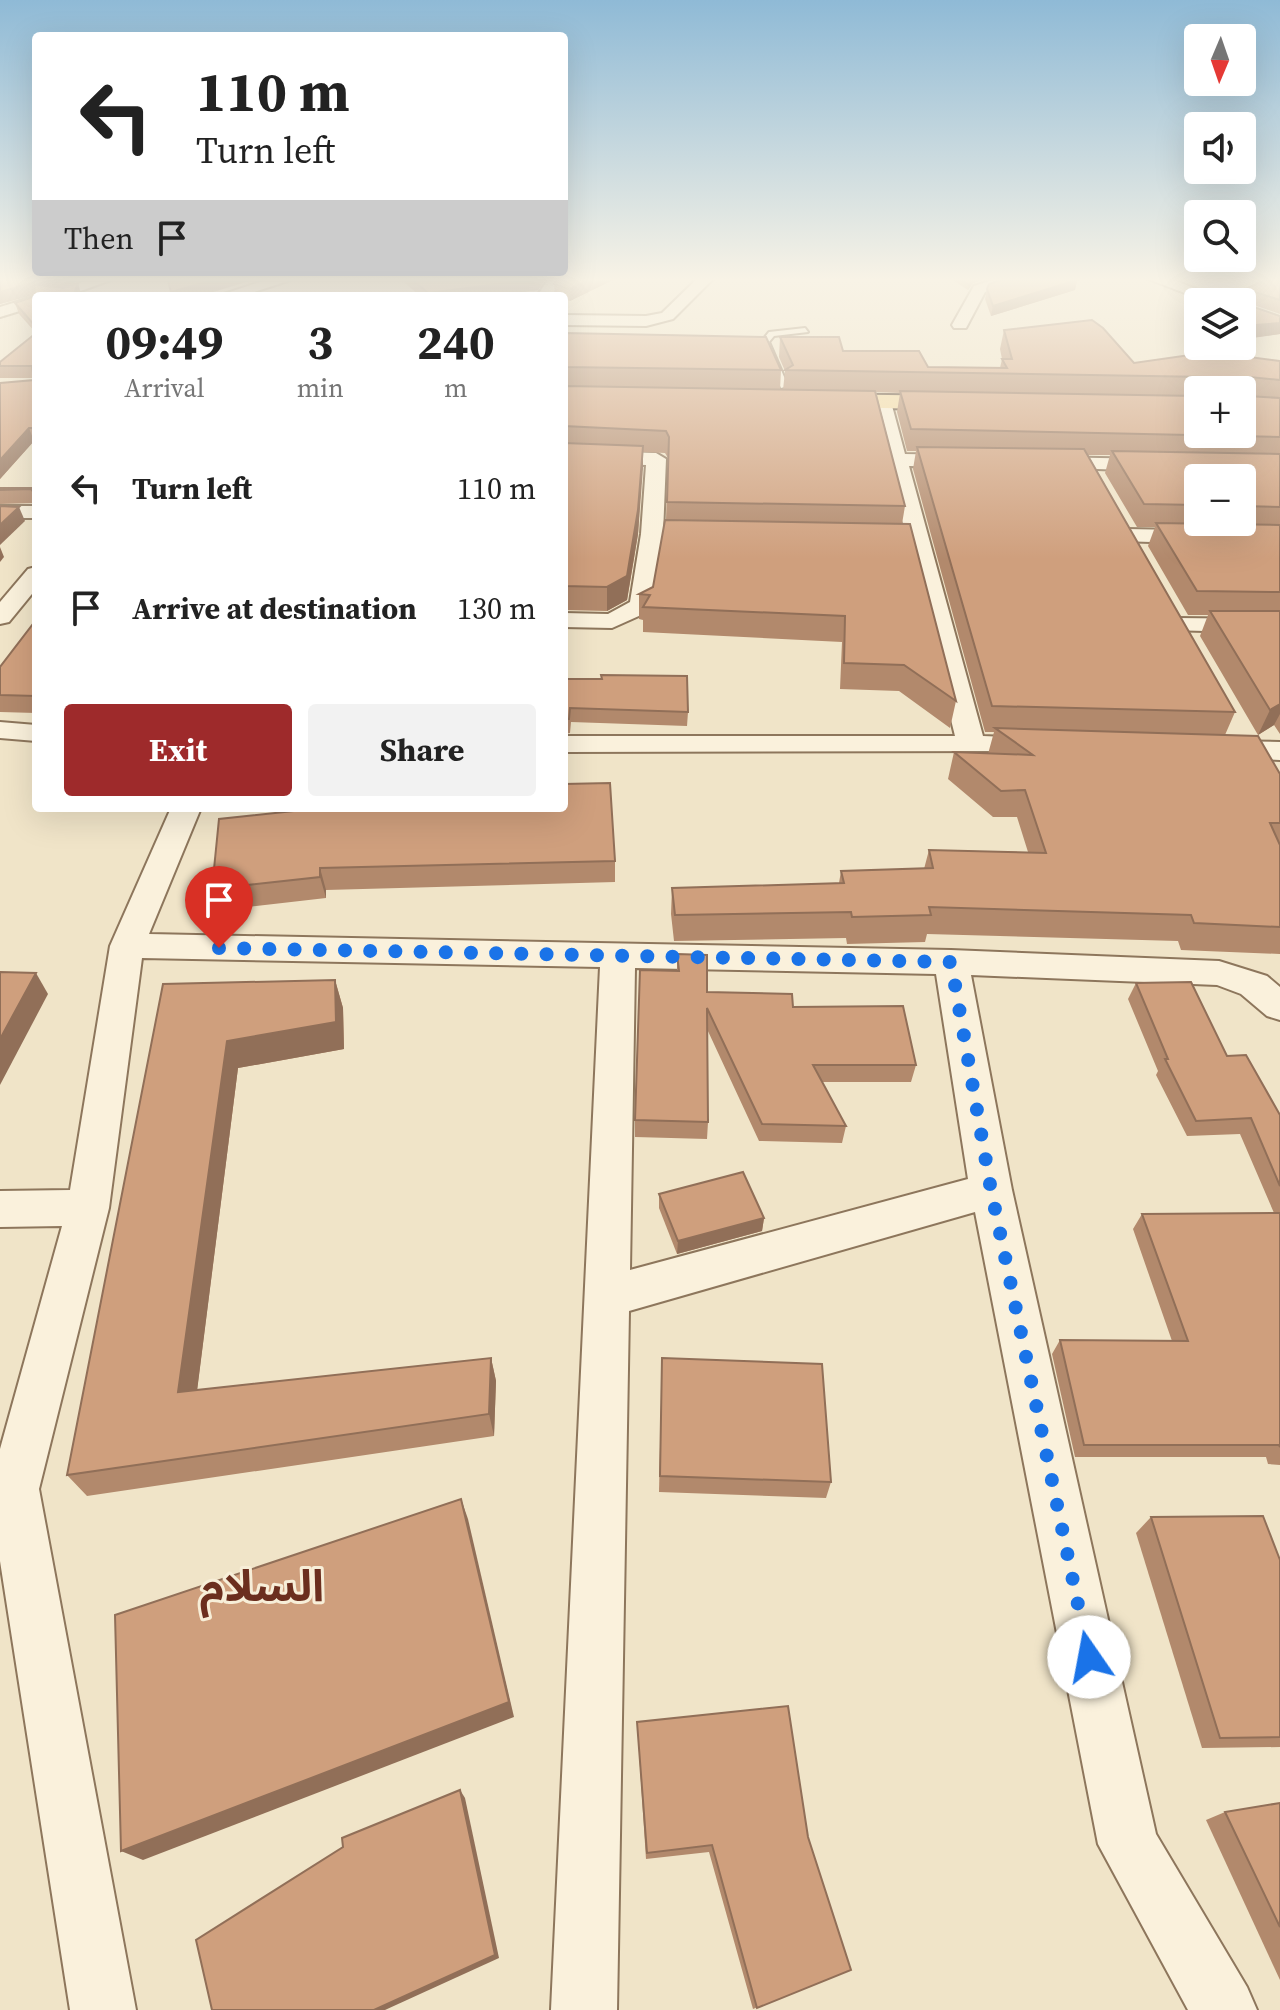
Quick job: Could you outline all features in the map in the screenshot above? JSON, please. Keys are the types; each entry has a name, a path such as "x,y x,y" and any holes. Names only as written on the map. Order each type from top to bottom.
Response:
{"main road":[{"path":"753,385 777,393 882,402 976,396 777,393"}],"street":[{"path":"882,402 897,460 909,539 971,743"},
{"path":"568,456 656,459 659,534 641,606 612,621 568,620"},
{"path":"897,460 976,462"},
{"path":"1024,463 1176,466"},
{"path":"1087,464 1101,488"},
{"path":"0,512 32,512"},
{"path":"1114,512 1141,561"},
{"path":"1127,536 1280,539"},
{"path":"3,613 32,579"},
{"path":"1162,599 1191,650"},
{"path":"3,613 32,609"},
{"path":"1176,625 1280,626"},
{"path":"1234,726 1249,751"},
{"path":"0,730 32,733"},
{"path":"568,744 1064,745"},
{"path":"1187,749 1280,751"},
{"path":"103,2010 7,1493 88,1208 127,946 184,812"},
{"path":"127,946 951,962 1219,973 1254,985 1280,1007"},
{"path":"584,2010 618,955"},
{"path":"951,962 991,1190 1128,1844 1224,2010"},
{"path":"606,1297 991,1190"},
{"path":"0,1209 88,1208"}],"lane":[{"path":"772,371 777,393"}],"building":[{"path":"833,371 1280,371 1280,380 1256,376"},
{"path":"32,380 32,428 0,460 0,383"},
{"path":"568,386 875,391 905,506 667,502 669,437 666,431 568,426"},
{"path":"900,391 1184,396 1184,435 911,429"},
{"path":"1256,396 1280,398 1280,437 1256,436"},
{"path":"568,443 643,446 638,510 627,576 607,587 568,586"},
{"path":"917,447 1084,449 1235,712 992,706"},
{"path":"1112,451 1280,454 1280,507 1256,506 1256,464 1184,464 1184,505 1144,504"},
{"path":"0,488 32,488 32,490"},
{"path":"0,506 19,507 0,525"},
{"path":"665,520 910,524 956,701 904,665 844,663 845,616 643,607 650,595 639,594 653,587"},
{"path":"1156,523 1184,523 1184,536 1256,536 1256,525 1280,525 1280,592 1197,591"},
{"path":"1210,611 1280,611 1280,704 1270,710"},
{"path":"32,625 32,696 0,695 0,667"},
{"path":"601,675 687,676 688,712 570,708 568,719 568,679 602,679"},
{"path":"995,728 1258,736 1280,774 1280,823 1270,823 1280,845 1280,927 1194,923 1191,915 929,907 931,915 852,917 851,912 675,915 672,888 844,883 841,871 933,868 929,850 1046,853 1025,790 1001,791 954,752 1033,755"},
{"path":"610,783 615,861 320,868 320,877 212,889 219,819 285,812 568,812 568,784"},
{"path":"677,954 707,955 707,992 792,994 793,1007 903,1006 916,1065 813,1065 846,1126 762,1124 707,1008 708,1122 635,1120 640,970 679,971"},
{"path":"0,972 36,973 0,1039"},
{"path":"335,980 336,1022 227,1041 178,1392 491,1358 489,1414 67,1475 163,984"},
{"path":"1191,982 1227,1056 1246,1055 1280,1115 1280,1186 1251,1118 1196,1121 1165,1059 1168,1059 1136,983"},
{"path":"743,1172 764,1218 678,1241 659,1194"},
{"path":"1280,1213 1280,1447 1084,1445 1060,1340 1188,1341 1142,1214"},
{"path":"662,1358 822,1364 831,1482 660,1476"},
{"path":"461,1499 509,1702 121,1851 115,1615"},
{"path":"1263,1516 1280,1560 1280,1737 1220,1738 1151,1517"},
{"path":"788,1706 808,1837 851,1970 757,2008 712,1845 647,1853 637,1722"},
{"path":"460,1790 495,1955 374,2010 212,2010 196,1940 343,1847 342,1838"},
{"path":"1280,1803 1280,1927 1225,1812"}],"district":[{"name":"السلام","path":"262,1586"}],"route":[{"path":"219,948 951,962 991,1190 1089,1657"}]}
